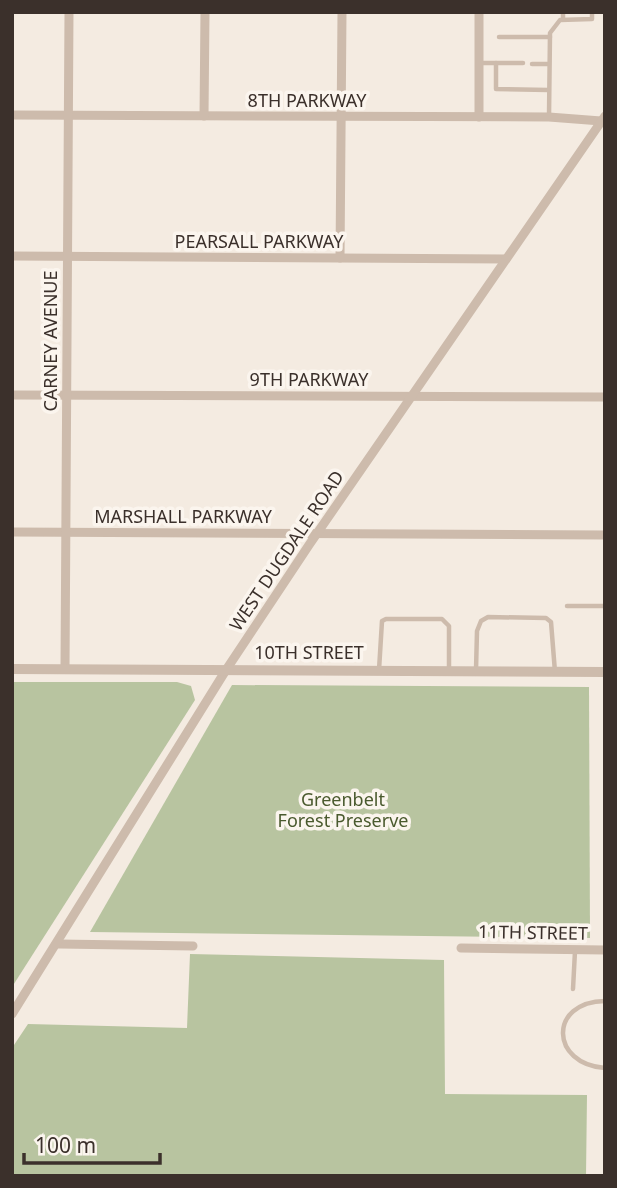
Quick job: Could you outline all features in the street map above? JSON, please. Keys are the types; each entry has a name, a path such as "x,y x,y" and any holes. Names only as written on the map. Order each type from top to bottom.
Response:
{"street":[{"name":"CARNEY AVENUE","path":"65,669 69,12"},
{"path":"204,116 205,12"},
{"path":"340,258 342,12"},
{"path":"479,12 479,117"},
{"name":"8TH PARKWAY","path":"12,116 603,119"},
{"name":"WEST DUGDALE ROAD","path":"12,1014 59,944 226,670 316,534 603,119"},
{"name":"PEARSALL PARKWAY","path":"12,256 506,258"},
{"name":"9TH PARKWAY","path":"12,395 605,397"},
{"name":"MARSHALL PARKWAY","path":"12,532 605,535"},
{"name":"10TH STREET","path":"12,669 605,672"},
{"path":"59,944 193,946"},
{"name":"11TH STREET","path":"461,948 605,950"}],"lane":[{"path":"563,12 563,19"},
{"path":"549,117 550,37 560,20 592,19 592,12"},
{"path":"499,37 550,37"},
{"path":"479,63 523,63"},
{"path":"496,63 496,89 548,90"},
{"path":"532,64 549,64"},
{"path":"567,606 605,606"},
{"path":"476,671 477,631 481,621 488,617 546,618 551,622 555,672"},
{"path":"379,671 382,621 386,619 442,619 449,626 449,671"},
{"path":"573,989 575,950"},
{"path":"605,1001 586,1001 578,1006 563,1024 565,1047 574,1058 583,1064 605,1068"}],"green space":[{"path":"12,682 177,682 191,686 195,700 12,987"},
{"name":"Greenbelt Forest Preserve","path":"232,685 589,687 590,938 90,932"},
{"path":"190,954 444,960 445,1094 587,1095 586,1176 12,1176 12,1048 28,1024 187,1028"}]}
